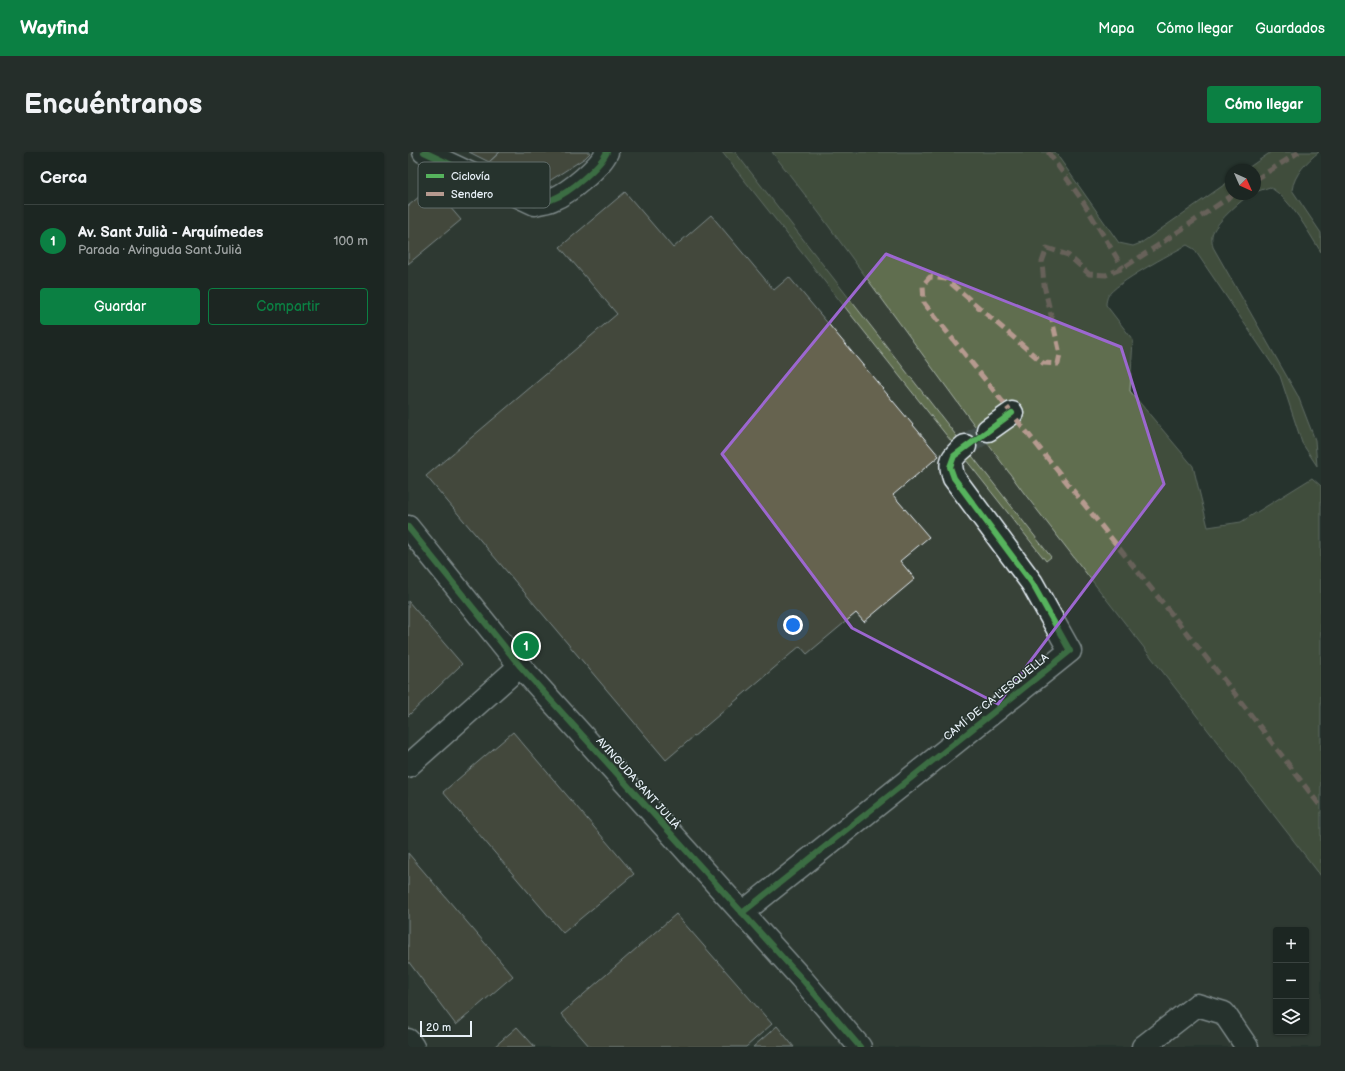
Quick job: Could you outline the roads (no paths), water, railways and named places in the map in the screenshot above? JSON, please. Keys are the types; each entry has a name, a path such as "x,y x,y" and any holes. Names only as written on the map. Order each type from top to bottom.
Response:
{"street":[{"path":"424,152 445,162"},
{"path":"550,201 569,190 587,175 607,152"},
{"path":"988,430 1012,413"},
{"name":"CAMÍ DE CA L'ESQUELLA","path":"742,913 1070,651 1032,583 954,478 950,467 954,456 965,446"},
{"name":"AVINGUDA SANT JULIÀ","path":"408,527 520,666 860,1047"},
{"path":"408,766 520,666"},
{"path":"1143,1047 1197,1006 1224,1013 1247,1047"},
{"path":"408,1040 413,1047"}],"tunnel":[{"path":"965,446 988,430"}],"place":[{"name":"Av. Sant Julià - Arquímedes","path":"526,646"}]}
